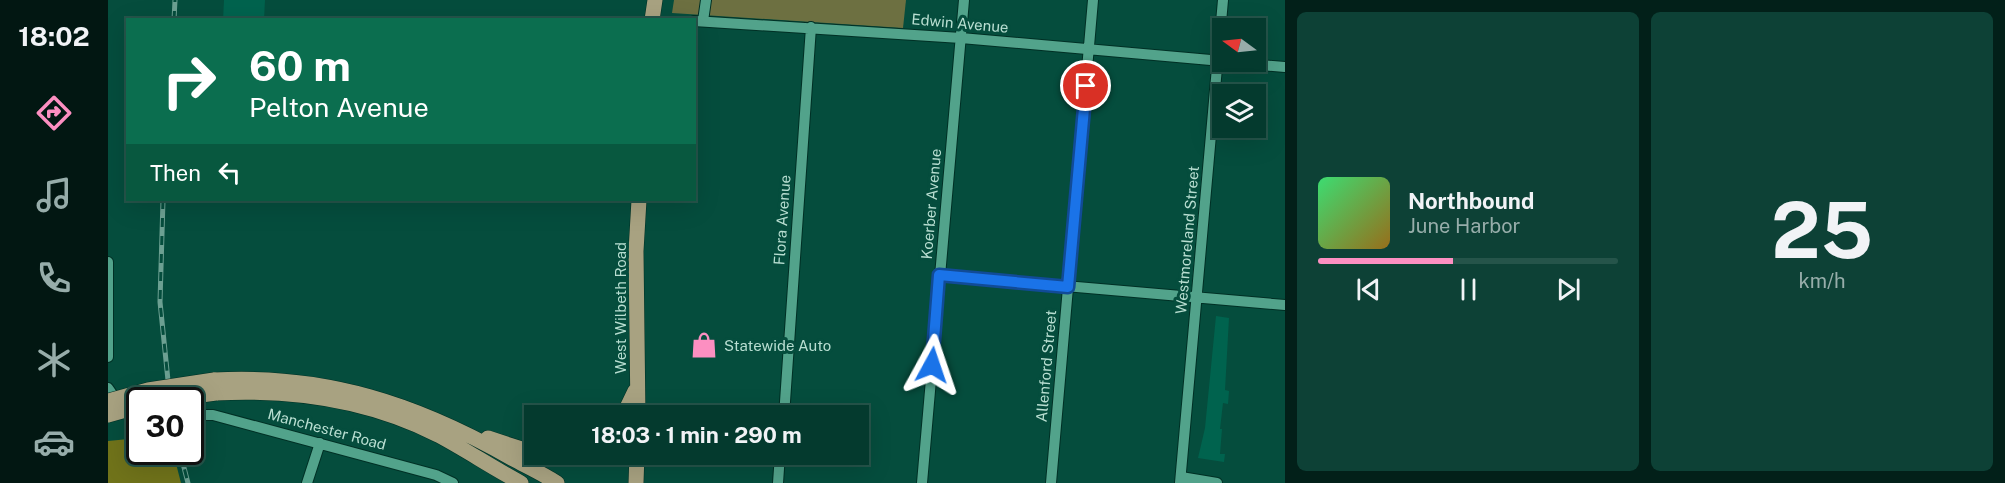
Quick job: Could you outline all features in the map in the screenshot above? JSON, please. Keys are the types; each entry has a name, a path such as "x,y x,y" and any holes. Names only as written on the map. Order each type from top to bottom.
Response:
{"main road":[{"path":"652,18 655,0"},
{"name":"West Wilbeth Road","path":"638,405 636,251 639,201"},
{"path":"108,401 148,390 285,380 348,389 412,410 470,434 524,450"},
{"path":"628,405 638,385"},
{"path":"204,389 215,386 292,393 362,407 436,434 521,483"},
{"path":"108,415 126,410"},
{"path":"470,434 557,483"},
{"path":"636,483 637,465"}],"street":[{"path":"699,21 706,0"},
{"name":"Koerber Avenue","path":"921,483 964,0"},
{"name":"Allenford Street","path":"1051,483 1094,0"},
{"name":"Westmoreland Street","path":"1223,0 1223,18"},
{"name":"Edwin Avenue","path":"699,21 961,38 1212,60"},
{"name":"Flora Avenue","path":"785,405 811,27"},
{"name":"Edwin Avenue","path":"1266,65 1285,67"},
{"name":"Westmoreland Street","path":"1181,480 1197,297 1221,72"},
{"path":"108,262 108,357"},
{"path":"939,275 1285,305"},
{"path":"108,388 126,412"},
{"name":"Manchester Road","path":"204,415 213,415 320,443 436,475 453,483"},
{"path":"307,483 320,443"},
{"path":"778,483 779,465"},
{"path":"1181,480 1217,483"}],"green space":[{"path":"674,0 906,0 903,28 672,13"}],"shaded area":[{"path":"126,439 126,465 176,465 181,483 108,483 108,441"}],"building":[{"path":"224,0 265,0 264,18 223,18"},
{"path":"1216,316 1229,318 1225,390 1229,391 1228,404 1223,403 1220,429 1222,429 1220,454 1225,454 1224,462 1198,458 1205,428"}],"railway":[{"path":"174,18 175,0"},
{"path":"163,201 160,302 169,387"},
{"path":"183,465 188,483"}],"place":[{"name":"Statewide Auto","path":"704,345"}],"route":[{"path":"932,365 939,275 1068,287 1086,86"}]}
